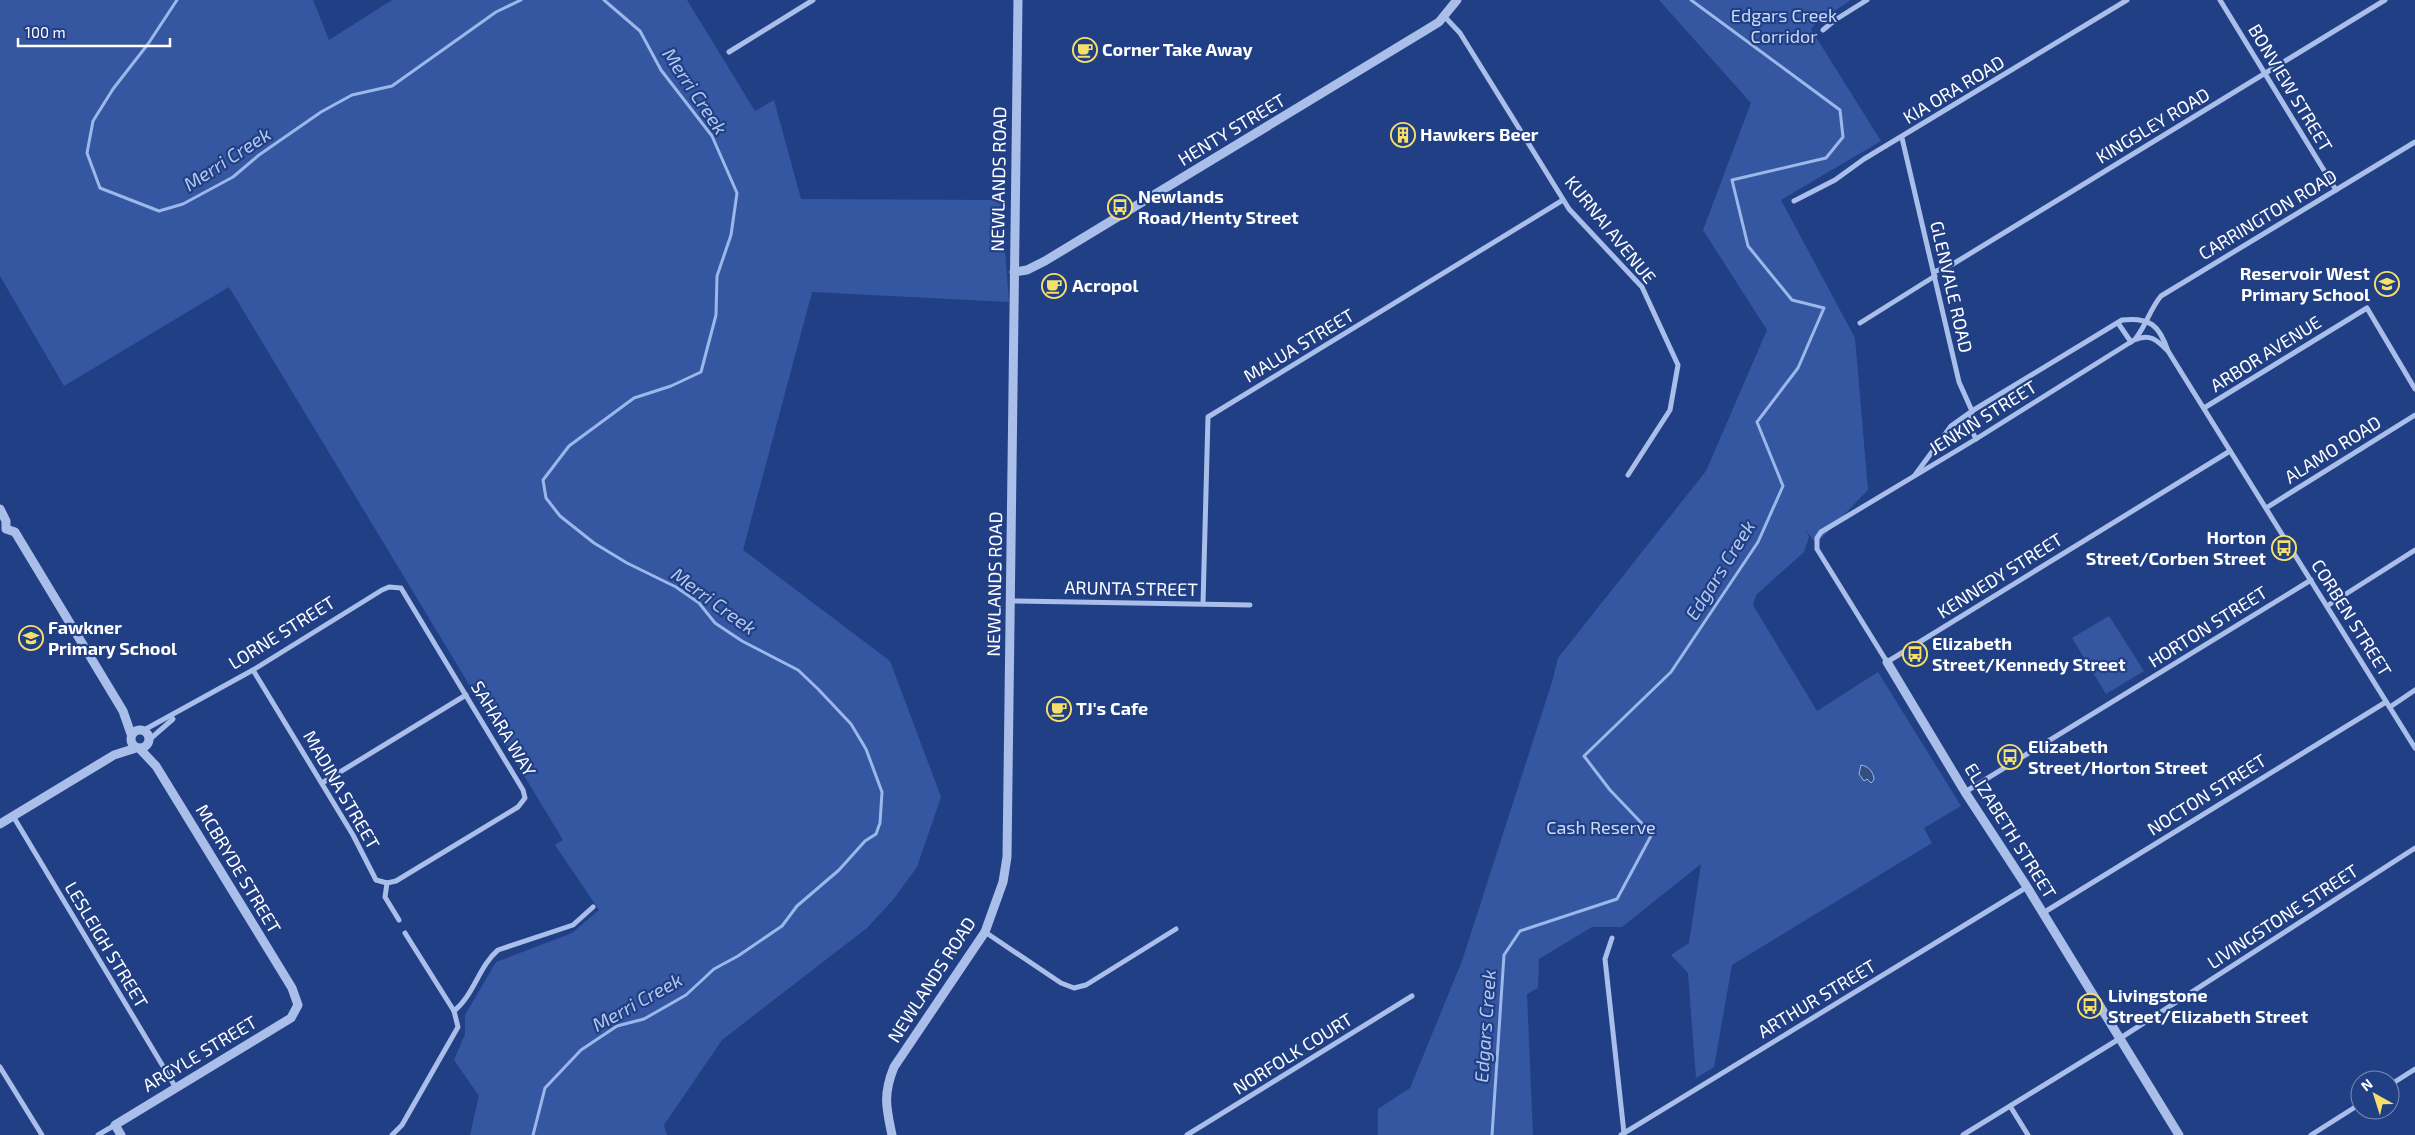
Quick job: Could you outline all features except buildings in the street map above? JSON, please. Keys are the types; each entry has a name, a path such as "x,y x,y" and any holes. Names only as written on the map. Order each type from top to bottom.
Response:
{"street":[{"path":"729,52 813,0"},
{"name":"NEWLANDS ROAD","path":"892,1135 885,1105 887,1085 894,1067 985,932 1003,882 1007,857 1018,0"},
{"name":"HENTY STREET","path":"1014,272 1028,269 1045,261 1426,30 1444,16 1457,0"},
{"path":"1823,30 1834,20 1867,0"},
{"name":"KIA ORA ROAD","path":"1794,201 1836,180 1864,159 1902,138 2127,0"},
{"name":"BONVIEW STREET","path":"2220,0 2336,190"},
{"name":"KINGSLEY ROAD","path":"1860,323 1934,274 1954,264 2385,0"},
{"name":"KURNAI AVENUE","path":"1444,16 1460,33 1563,200 1642,287 1678,365 1670,410 1628,475"},
{"name":"GLENVALE ROAD","path":"1902,138 1959,382 1972,411 1969,425 1976,440"},
{"name":"CARRINGTON ROAD","path":"2133,341 2148,321 2153,306 2161,296 2415,142"},
{"name":"MALUA STREET","path":"1203,604 1208,417 1563,200"},
{"name":"ARBOR AVENUE","path":"2204,408 2367,308 2415,389"},
{"path":"1913,477 1950,426 2118,323 2136,319 2148,321 2158,330 2168,351"},
{"path":"2118,323 2133,341 2144,336 2150,336 2168,351"},
{"name":"JENKIN STREET","path":"1816,544 1821,532 1976,440 2133,341"},
{"name":"CORBEN STREET","path":"2168,351 2415,748"},
{"name":"ALAMO ROAD","path":"2266,508 2415,415"},
{"name":"KENNEDY STREET","path":"1887,662 2230,451"},
{"path":"0,509 6,521 3,530 15,532 123,711 132,744 138,748"},
{"name":"ELIZABETH STREET","path":"1816,544 1817,549 1965,792 2028,888 2179,1135"},
{"path":"2327,606 2415,550"},
{"name":"HORTON STREET","path":"1965,792 2311,580"},
{"name":"LORNE STREET","path":"142,730 181,712 253,670 382,590 389,587 401,588"},
{"name":"SAHARA WAY","path":"387,883 396,881 518,807 525,798 524,790 401,588"},
{"name":"ARUNTA STREET","path":"1011,601 1250,605"},
{"name":"MADINA STREET","path":"253,670 354,836 376,880 387,883"},
{"name":"NOCTON STREET","path":"2043,913 2388,704 2415,690"},
{"path":"322,783 466,695"},
{"path":"0,824 114,755 145,747 149,741 142,730 123,711"},
{"name":"LORNE STREET","path":"149,741 181,712"},
{"path":"114,755 131,736 142,730"},
{"name":"MCBRYDE STREET","path":"149,741 156,766"},
{"name":"MCBRYDE STREET","path":"138,748 156,766 292,988"},
{"name":"LESLEIGH STREET","path":"13,816 176,1088"},
{"name":"LIVINGSTONE STREET","path":"1963,1135 2119,1039 2415,848"},
{"path":"387,883 385,897 399,920"},
{"name":"ARTHUR STREET","path":"1622,1134 2028,888"},
{"path":"454,1011 467,998 491,957 498,950 573,925 593,907"},
{"path":"985,932 1061,983 1074,988 1086,985 1176,929"},
{"path":"392,1135 402,1125 456,1032 457,1019 454,1011 405,933"},
{"path":"1612,938 1605,959 1622,1134"},
{"name":"ARGYLE STREET","path":"98,1135 291,1018 298,1005 292,988"},
{"name":"NORFOLK COURT","path":"1188,1135 1412,996"},
{"path":"0,1066 42,1135"},
{"path":"2400,1078 2415,1069"},
{"path":"2010,1106 2028,1135"},
{"path":"2311,1135 2350,1110"},
{"path":"115,1125 121,1135"}],"green space":[{"path":"0,0 313,0 329,40 392,0 687,0 755,111 774,100 801,199 1001,200 1009,302 812,292 743,550 890,661 941,797 917,867 893,900 867,928 722,1040 664,1125 667,1135 470,1135 479,1096 454,1060 465,1034 465,1015 496,962 572,933 599,910 555,845 563,840 229,287 64,386 0,276"},
{"path":"1659,0 1851,0 1823,18 1811,29 1881,141 1781,200 1855,338 1868,490 1816,544 1805,529 1809,537 1804,552 1756,595 1753,605 1817,711 1878,672 1961,806 1924,828 1932,843 1732,965 1714,1067 1696,1078 1688,973 1671,955 1689,943 1701,864 1622,927 1592,927 1539,959 1538,988 1527,994 1533,1135 1378,1135 1378,1109 1410,1088 1462,961 1552,682 1558,658 1706,471 1767,330 1703,230 1751,103"},
{"path":"2109,616 2144,671 2106,694 2072,638"}],"shaded area":[{"path":"1861,765 1872,772 1874,780 1871,783 1867,779 1864,781 1859,774"}],"waterway":[{"name":"Merri Creek","path":"177,0 148,44 113,89 93,121 87,153 100,188 159,211 183,204 233,177 259,155 321,112 352,95 392,86 496,12 521,0"},
{"name":"Merri Creek","path":"533,1135 545,1088 581,1050 617,1026 644,1019 686,995 714,969 738,956 782,926 797,906 839,870 865,841 876,834 880,823 882,792 866,749 851,724 798,670 742,641 715,623 699,603 676,587 627,563 594,543 560,516 546,498 543,480 569,446 634,398 671,386 701,372 716,315 717,276 731,235 737,193 712,136 661,70 640,31 604,0"},
{"name":"Edgars Creek","path":"1492,1135 1504,955 1520,931 1617,899 1652,834 1610,790 1584,756 1671,672 1758,542 1783,486 1757,422 1798,368 1824,308 1792,300 1748,246 1732,180 1826,158 1843,137 1840,110 1691,0"}],"place":[{"name":"Corner Take Away","path":"1085,50"},
{"name":"Hawkers Beer","path":"1403,135"},
{"name":"Newlands Road/Henty Street","path":"1120,207"},
{"name":"Reservoir West Primary School","path":"2387,284"},
{"name":"Acropol","path":"1054,286"},
{"name":"Horton Street/Corben Street","path":"2284,548"},
{"name":"Fawkner Primary School","path":"31,638"},
{"name":"Elizabeth Street/Kennedy Street","path":"1915,654"},
{"name":"TJ's Cafe","path":"1059,709"},
{"name":"Elizabeth Street/Horton Street","path":"2010,757"},
{"name":"Livingstone Street/Elizabeth Street","path":"2090,1006"}],"park label":[{"name":"Edgars Creek Corridor","path":"1784,26"},
{"name":"Cash Reserve","path":"1601,828"}]}
